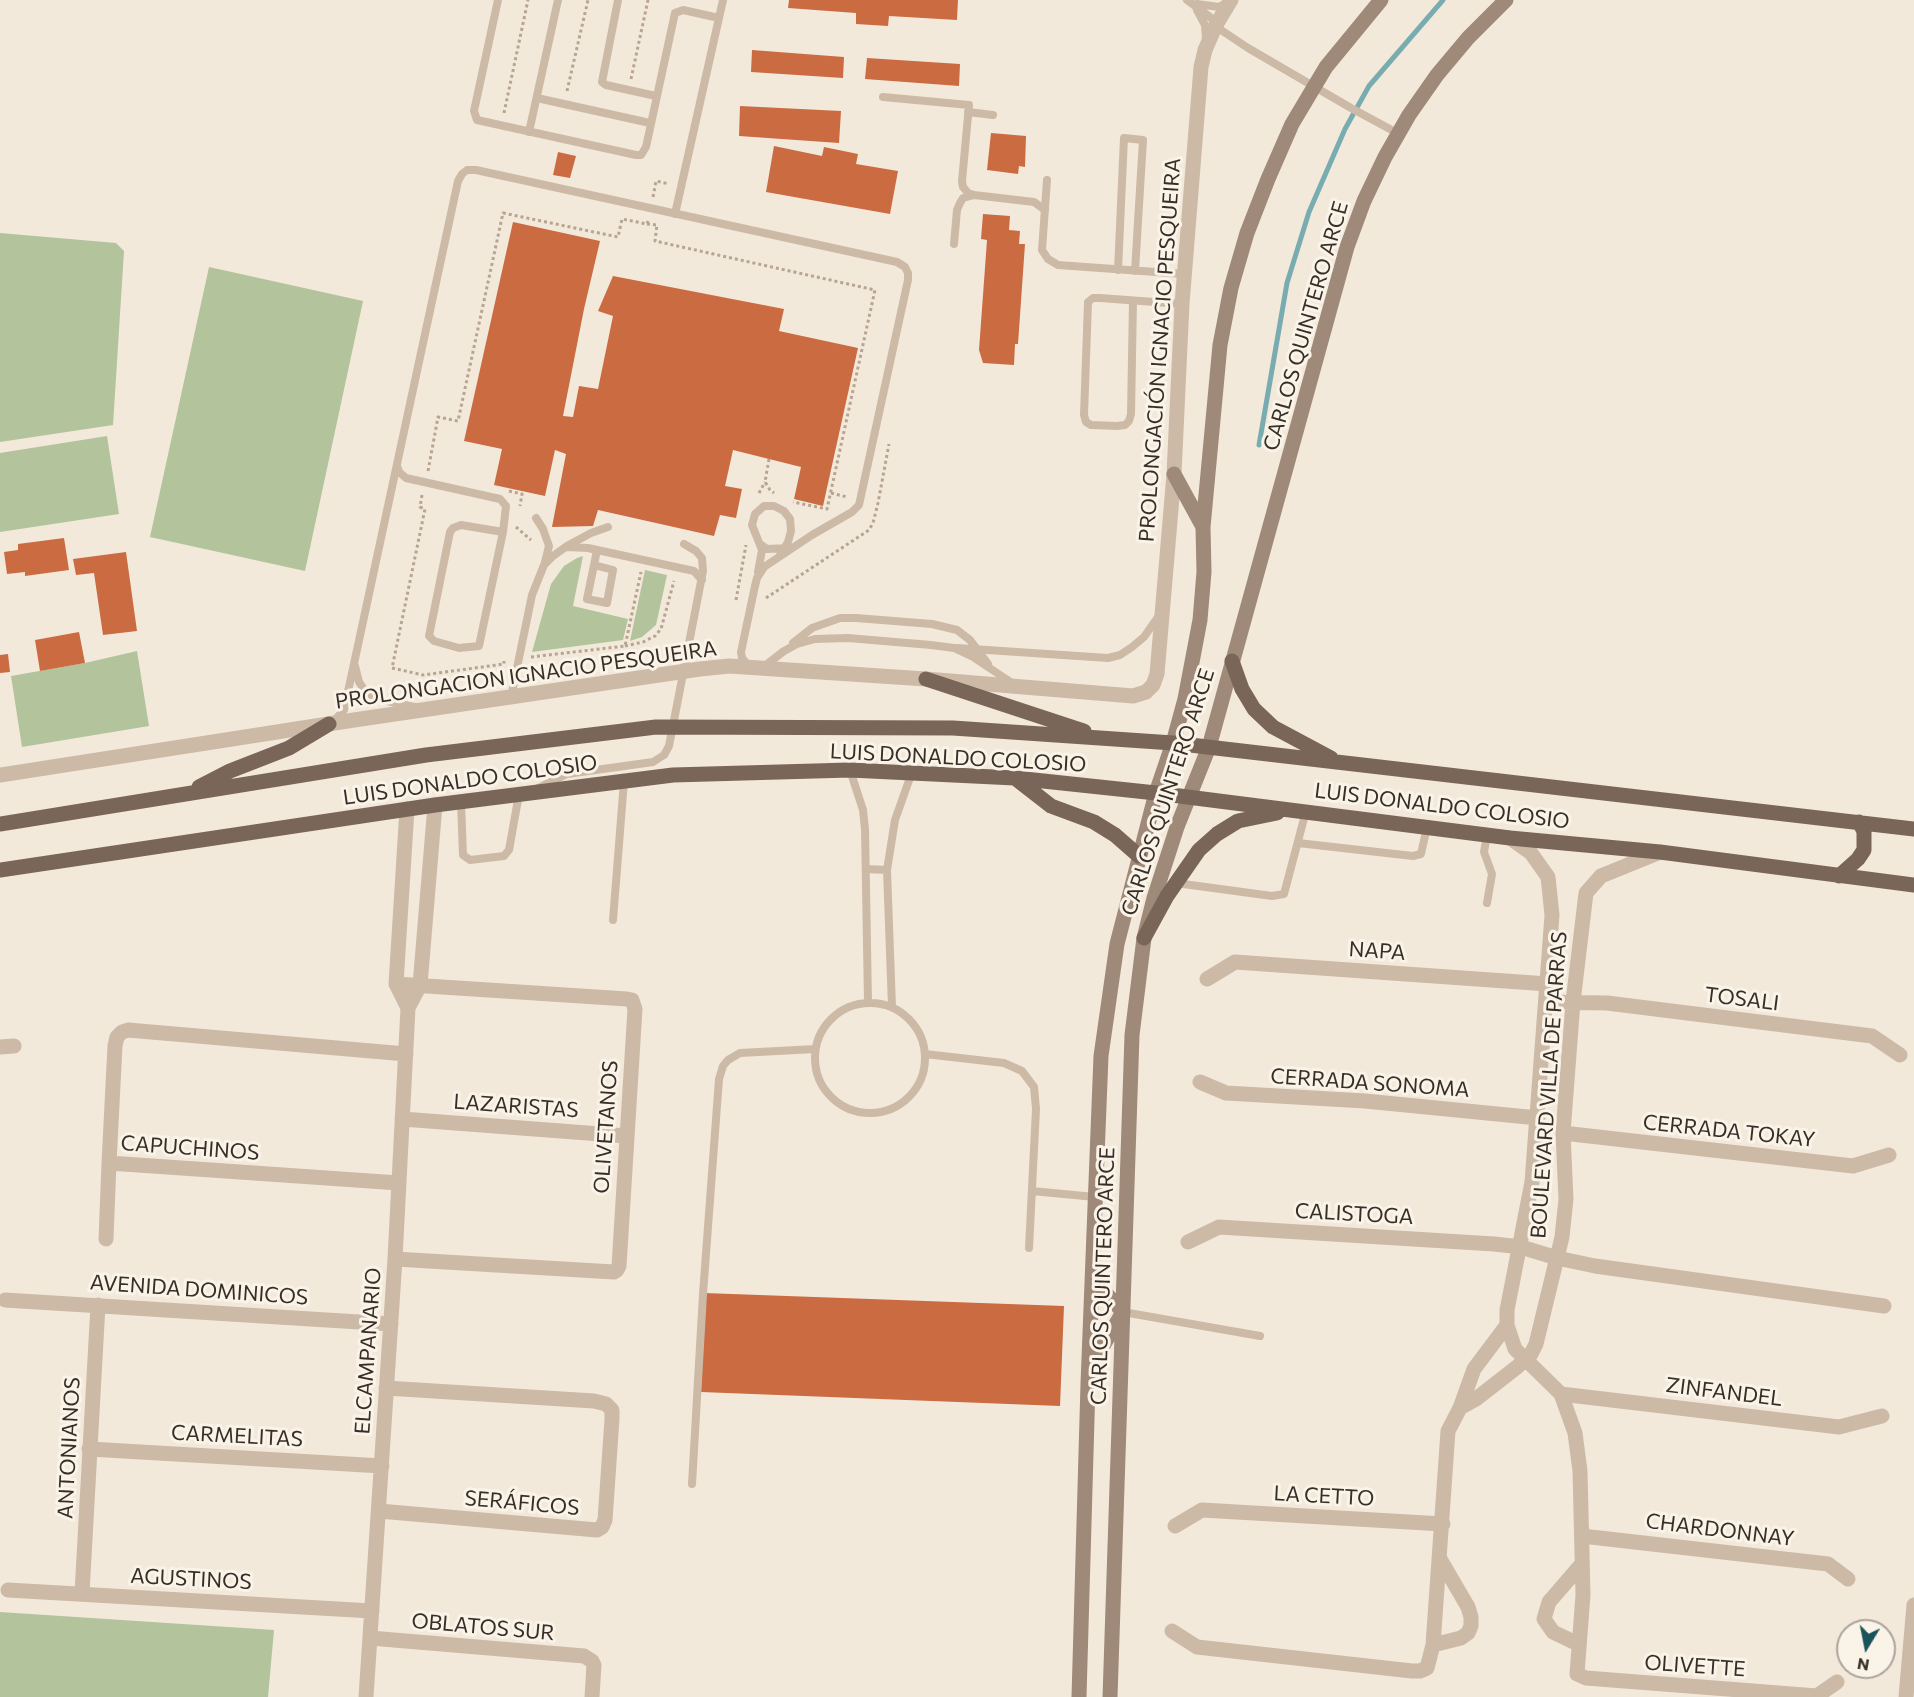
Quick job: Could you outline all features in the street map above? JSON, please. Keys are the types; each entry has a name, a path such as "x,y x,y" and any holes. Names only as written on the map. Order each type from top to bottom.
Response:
{"main road":[{"name":"CARLOS QUINTERO ARCE","path":"1079,1697 1101,1056 1117,944 1156,793 1173,743 1192,665 1200,620 1204,573 1203,527 1219,357 1231,288 1247,233 1292,124 1326,67 1381,0"},
{"name":"CARLOS QUINTERO ARCE","path":"1110,1697 1132,1035 1144,938 1176,827 1209,747 1347,247 1364,201 1409,115 1437,75 1468,38 1506,0"},
{"path":"1174,474 1203,527"},
{"path":"1232,661 1242,689 1254,709 1273,727 1339,763"},
{"path":"927,679 1110,740"},
{"path":"186,794 230,771 289,748 329,724"},
{"name":"LUIS DONALDO COLOSIO","path":"0,824 426,755 656,727 675,727 953,728 1173,743 1914,830"},
{"name":"LUIS DONALDO COLOSIO","path":"0,870 435,805 673,775 850,770 1015,778 1156,793 1510,838 1660,852 1914,885"},
{"path":"1015,778 1037,797 1052,806 1094,822 1115,835 1139,855"},
{"path":"1144,938 1176,883 1199,850 1217,834 1238,821 1303,810"},
{"path":"1839,876 1858,859 1864,850 1864,831 1859,822"},
{"path":"1088,1384 1104,1344 1123,1312 1100,1287 1092,1269"}],"street":[{"name":"PROLONGACIÓN IGNACIO PESQUEIRA","path":"1133,696 1146,692 1155,681 1174,474 1182,304 1201,67 1205,50 1216,25 1231,0"},
{"name":"PROLONGACION IGNACIO PESQUEIRA","path":"0,775 683,671 729,666 1133,696"},
{"name":"ELCAMPANARIO","path":"366,1697 395,1259 408,1008 420,985 435,805"},
{"path":"396,984 407,809"},
{"name":"BOULEVARD VILLA DE PARRAS","path":"1510,838 1531,854 1548,877 1552,915 1533,1182 1507,1325 1515,1349 1561,1394 1575,1433 1580,1471 1583,1595 1578,1644"},
{"name":"BOULEVARD VILLA DE PARRAS","path":"1460,1408 1525,1360 1536,1344 1562,1237 1566,1199 1563,1133 1573,1002 1586,893 1601,876 1660,852"},
{"name":"NAPA","path":"1207,979 1235,962 1548,984"},
{"name":"ELCAMPANARIO","path":"396,984 408,1008"},
{"name":"OLIVETANOS","path":"395,1259 614,1272 619,1266 635,1009 632,1000 396,984"},
{"name":"TOSALI","path":"1547,1002 1607,1003 1872,1036 1900,1055"},
{"name":"CAPUCHINOS","path":"399,1183 109,1163 115,1046 117,1037 128,1030 406,1054"},
{"name":"CERRADA SONOMA","path":"1200,1082 1226,1093 1365,1101 1538,1118"},
{"name":"LAZARISTAS","path":"402,1119 627,1136"},
{"name":"CERRADA TOKAY","path":"1563,1133 1853,1166 1889,1155"},
{"path":"106,1239 109,1163"},
{"name":"CALISTOGA","path":"1188,1242 1219,1227 1494,1244 1521,1247 1595,1266 1884,1306"},
{"name":"AVENIDA DOMINICOS","path":"5,1300 391,1324"},
{"name":"ANTONIANOS","path":"82,1593 98,1305"},
{"name":"BOULEVARD VILLA DE PARRAS","path":"1172,1631 1197,1647 1412,1671 1427,1668 1433,1646 1443,1524 1446,1444 1449,1431 1474,1369 1507,1325"},
{"name":"SERÁFICOS","path":"379,1510 597,1530 602,1527 605,1520 612,1419 612,1410 606,1404 594,1401 387,1388"},
{"name":"ZINFANDEL","path":"1561,1394 1839,1426 1882,1416"},
{"name":"CARMELITAS","path":"89,1449 382,1466"},
{"name":"LA CETTO","path":"1175,1526 1202,1510 1443,1524"},
{"name":"CHARDONNAY","path":"1582,1536 1828,1564 1848,1579"},
{"path":"1433,1646 1461,1638 1468,1633 1471,1626 1471,1617 1467,1607 1440,1559"},
{"path":"1578,1644 1552,1632 1544,1619 1549,1602 1581,1565"},
{"name":"AGUSTINOS","path":"8,1590 372,1611"},
{"path":"1906,1697 1914,1605"},
{"name":"OBLATOS SUR","path":"370,1638 584,1656 594,1665 592,1697"},
{"name":"OLIVETTE","path":"1578,1644 1577,1674 1586,1678 1817,1696 1837,1682"}],"lane":[{"path":"498,0 474,111 475,117 480,122 641,155 646,147 675,13 683,10 719,18"},
{"path":"529,132 558,0"},
{"path":"618,0 602,82 606,86 656,96"},
{"path":"675,214 723,0"},
{"path":"1189,1 1219,7 1231,0"},
{"path":"1189,1 1210,17 1216,25 1248,48 1399,134"},
{"path":"1189,1 1198,11 1205,25 1205,50"},
{"path":"883,97 969,105 954,244"},
{"path":"537,98 650,123"},
{"path":"968,112 993,115"},
{"path":"1118,270 1124,138 1143,140 1136,271"},
{"path":"329,724 344,710 453,204 462,174 467,170 476,170 897,262 905,267 908,280 859,505 852,512 764,567 757,578"},
{"path":"1047,180 1042,250 1048,260 1058,265 1184,274"},
{"path":"962,181 968,193 1034,202 1045,210"},
{"path":"957,210 963,198 974,195"},
{"path":"1133,301 1130,421 1125,425 1117,426 1091,425 1086,422 1084,415 1088,302 1093,298 1182,304"},
{"path":"397,462 399,472 406,478"},
{"path":"392,486 398,479 406,478 500,499 506,506 503,532 479,646 459,648 434,641 429,636 450,532 461,525 503,532"},
{"path":"778,558 791,531 790,519 784,510 774,506 764,506 755,514 752,525 760,544 761,558 741,652 746,663 762,668 812,628 840,618 856,618 945,626 957,630 976,648 994,671"},
{"path":"511,697 532,595 549,546 536,518"},
{"path":"544,565 564,548 591,533 608,527"},
{"path":"462,802 463,855 470,860 504,856 509,850 523,794 567,774 653,762 663,755 669,747 675,727 683,671 704,571 702,558 696,551 684,544"},
{"path":"760,544 767,549 794,547"},
{"path":"564,548 571,546 597,550 694,571 702,580"},
{"path":"594,565 613,570 607,603 587,599 597,550"},
{"path":"784,651 797,644 815,639 848,638 954,648 1108,658 1120,655 1132,647 1154,625 1162,612"},
{"path":"954,648 973,657 1017,686"},
{"path":"355,660 358,682 365,691 394,704 433,709"},
{"path":"850,770 863,810 866,829 868,1002"},
{"path":"892,1007 887,870 896,820 912,772"},
{"path":"613,920 624,781"},
{"path":"1176,883 1272,896 1284,894 1298,843 1303,810"},
{"path":"1298,843 1413,856 1420,854 1427,827"},
{"path":"1487,835 1484,852 1492,874 1487,903"},
{"path":"866,869 887,870"},
{"path":"868,1002 892,1007 909,1018 920,1034 925,1054 924,1071 917,1086 906,1099 892,1108 876,1113 859,1112 843,1106 830,1096 817,1074 815,1049 819,1034 833,1016 853,1005 868,1002"},
{"path":"692,1484 719,1079 723,1066 740,1053 815,1049"},
{"path":"925,1054 1004,1063 1022,1071 1034,1087 1036,1109 1029,1248"},
{"path":"1032,1191 1095,1197"},
{"path":"1123,1312 1260,1336"}],"path":[{"path":"528,0 504,115 531,122"},
{"path":"551,101 554,88 568,91 588,0"},
{"path":"643,93 645,82 631,79 648,0"},
{"path":"647,224 656,181 681,186"},
{"path":"506,655 504,664 423,675 392,668 425,509 420,507 438,417 458,421 503,213 618,237 622,219 657,225 655,241 875,290 828,509 791,502"},
{"path":"769,459 765,482 770,490 780,497"},
{"path":"520,507 522,496"},
{"path":"518,517 516,528 530,538 533,544"},
{"path":"625,646 642,566"},
{"path":"527,657 625,646 643,642 655,636 661,629 676,573"}],"green space":[{"path":"0,233 116,243 124,251 113,425 0,442"},
{"path":"209,267 363,301 305,571 150,537"},
{"path":"107,436 119,514 0,532 0,453"},
{"path":"583,556 573,606 628,619 623,640 532,652 551,584 564,566"},
{"path":"645,570 667,575 656,625 642,637 630,641"},
{"path":"137,651 149,726 22,747 11,676"},
{"path":"0,1612 274,1630 268,1697 0,1697"}],"building":[{"path":"789,0 958,0 957,20 889,16 888,26 856,24 856,13 788,8"},
{"path":"752,50 844,57 843,78 751,72"},
{"path":"867,58 960,64 959,86 865,79"},
{"path":"740,106 841,111 839,143 739,136"},
{"path":"991,133 1026,136 1025,167 1019,166 1018,174 987,170"},
{"path":"774,146 822,156 824,147 858,154 856,164 898,171 890,214 766,192"},
{"path":"558,152 576,156 570,178 553,175"},
{"path":"983,214 1010,216 1009,230 1020,231 1019,244 1025,244 1018,344 1015,344 1014,365 983,363 979,350 987,240 981,239"},
{"path":"513,222 600,241 563,416 573,417 579,386 598,389 613,316 598,311 613,276 784,309 779,331 858,348 823,506 794,499 801,467 733,450 725,486 742,489 736,518 720,515 714,536 598,510 593,526 552,527 566,454 555,450 545,496 494,485 502,449 464,441"},
{"path":"64,538 69,570 25,576 25,572 7,574 4,552 18,550 18,544"},
{"path":"126,552 137,631 103,635 94,573 76,575 73,559"},
{"path":"79,632 85,663 40,671 35,640"},
{"path":"8,654 10,672 0,673 0,655"},
{"path":"704,1293 1064,1306 1060,1406 701,1392"}],"waterway":[{"path":"1259,445 1287,283 1309,212 1345,129 1369,86 1443,0"}]}
